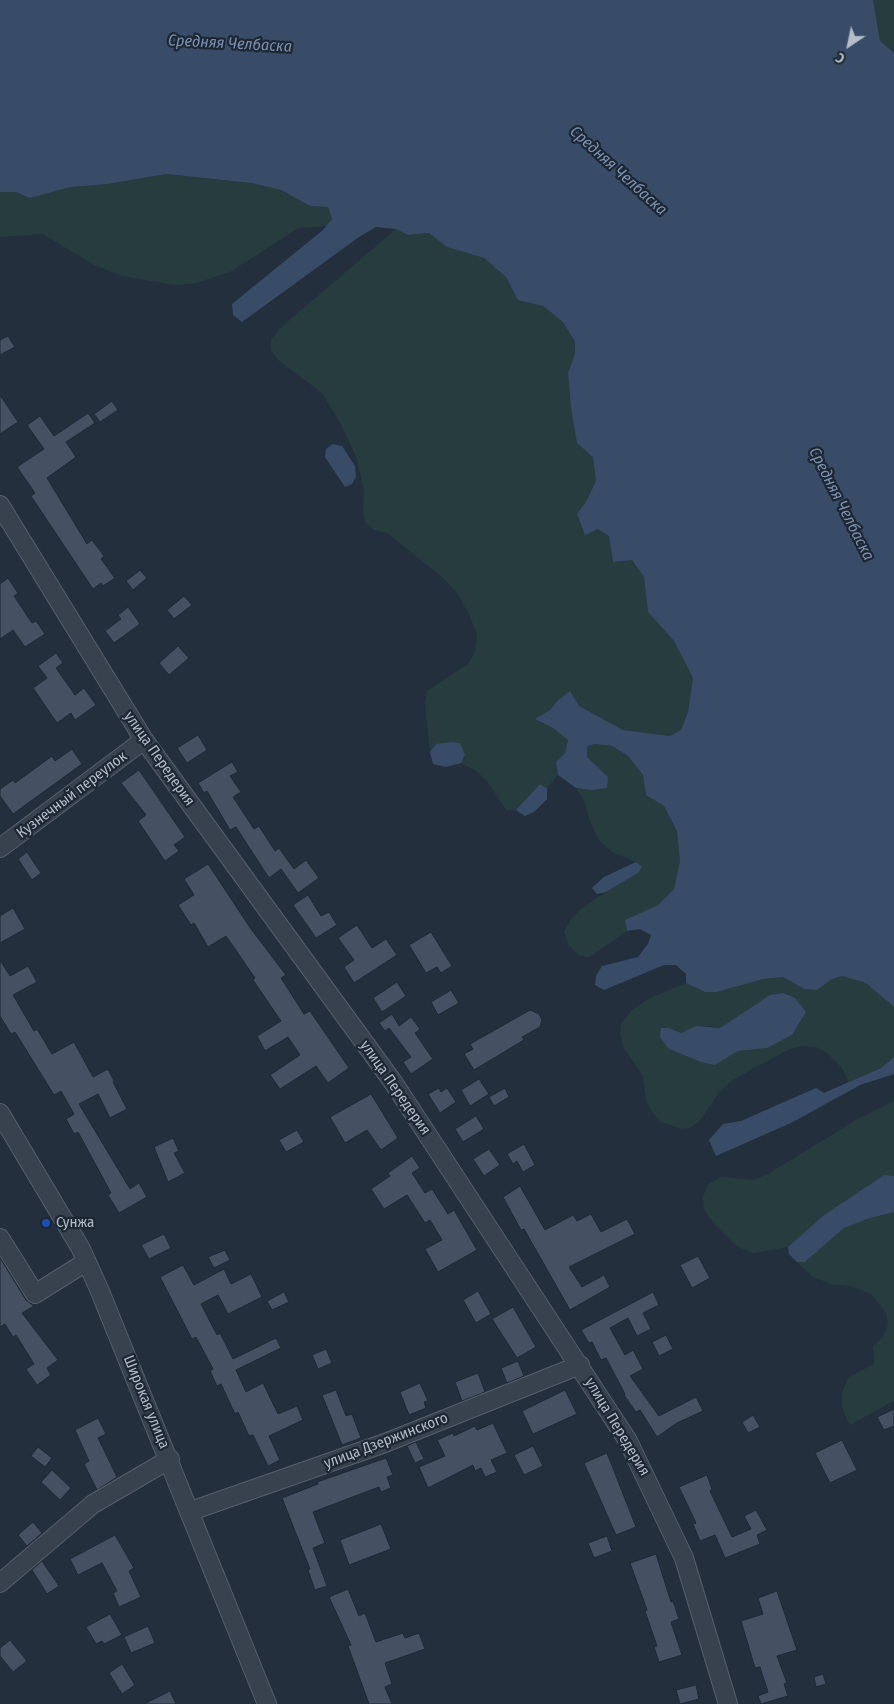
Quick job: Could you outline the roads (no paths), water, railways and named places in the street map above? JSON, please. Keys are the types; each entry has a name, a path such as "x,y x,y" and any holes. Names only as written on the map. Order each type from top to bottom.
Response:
{"street":[{"name":"улица Передерия","path":"0,505 144,740 393,1082 628,1440 684,1558 728,1704"},
{"name":"Кузнечный переулок","path":"0,848 144,740"},
{"name":"Широкая улица","path":"0,1113 38,1174 86,1262 170,1459 267,1704"},
{"path":"0,1238 35,1294 86,1262"},
{"name":"улица Дзержинского","path":"191,1511 385,1443 580,1365"},
{"path":"0,1583 93,1504 170,1459"}],"water":[{"name":"Средняя Челбаска","path":"0,0 873,0 880,41 894,53 894,1007 866,983 842,976 832,979 817,990 804,989 783,977 763,979 717,992 705,992 686,983 686,974 676,965 664,965 604,990 595,985 596,976 602,966 638,957 648,944 651,935 640,929 627,931 625,920 658,905 674,889 680,861 677,831 664,806 646,795 643,775 628,756 612,746 595,744 587,746 587,757 608,777 607,788 591,790 576,788 558,775 556,762 565,753 568,740 553,728 535,719 550,710 557,701 570,691 579,706 623,730 670,736 681,730 688,712 693,678 674,641 648,612 644,577 632,560 613,562 609,536 598,529 585,535 577,514 587,500 596,481 593,457 577,443 568,373 575,353 575,342 563,322 543,306 518,300 506,277 484,258 447,247 429,233 408,235 396,229 376,227 359,237 242,322 233,315 232,304 323,230 332,219 328,207 310,206 281,190 251,183 166,174 108,184 71,187 30,198 16,192 0,192"},
{"path":"333,444 342,446 355,466 356,477 352,484 345,487 325,457 326,449"},
{"path":"460,743 465,755 461,763 446,767 433,764 430,752 436,744"},
{"path":"540,784 547,788 547,799 534,812 525,816 516,810"},
{"path":"636,862 642,867 638,873 606,892 597,894 592,888 604,877"},
{"path":"783,993 795,998 806,1012 792,1035 767,1048 738,1051 715,1065 701,1062 669,1049 660,1037 661,1028 669,1028 681,1033 696,1026 720,1028 770,995"},
{"path":"894,1057 894,1074 860,1085 793,1122 716,1156 709,1140 723,1124 741,1121 816,1088 824,1093 881,1068"},
{"path":"884,1175 894,1176 894,1212 867,1219 844,1228 805,1262 797,1262 789,1254 788,1247 824,1215"}],"place":[{"name":"Сунжа","path":"46,1223"}]}
